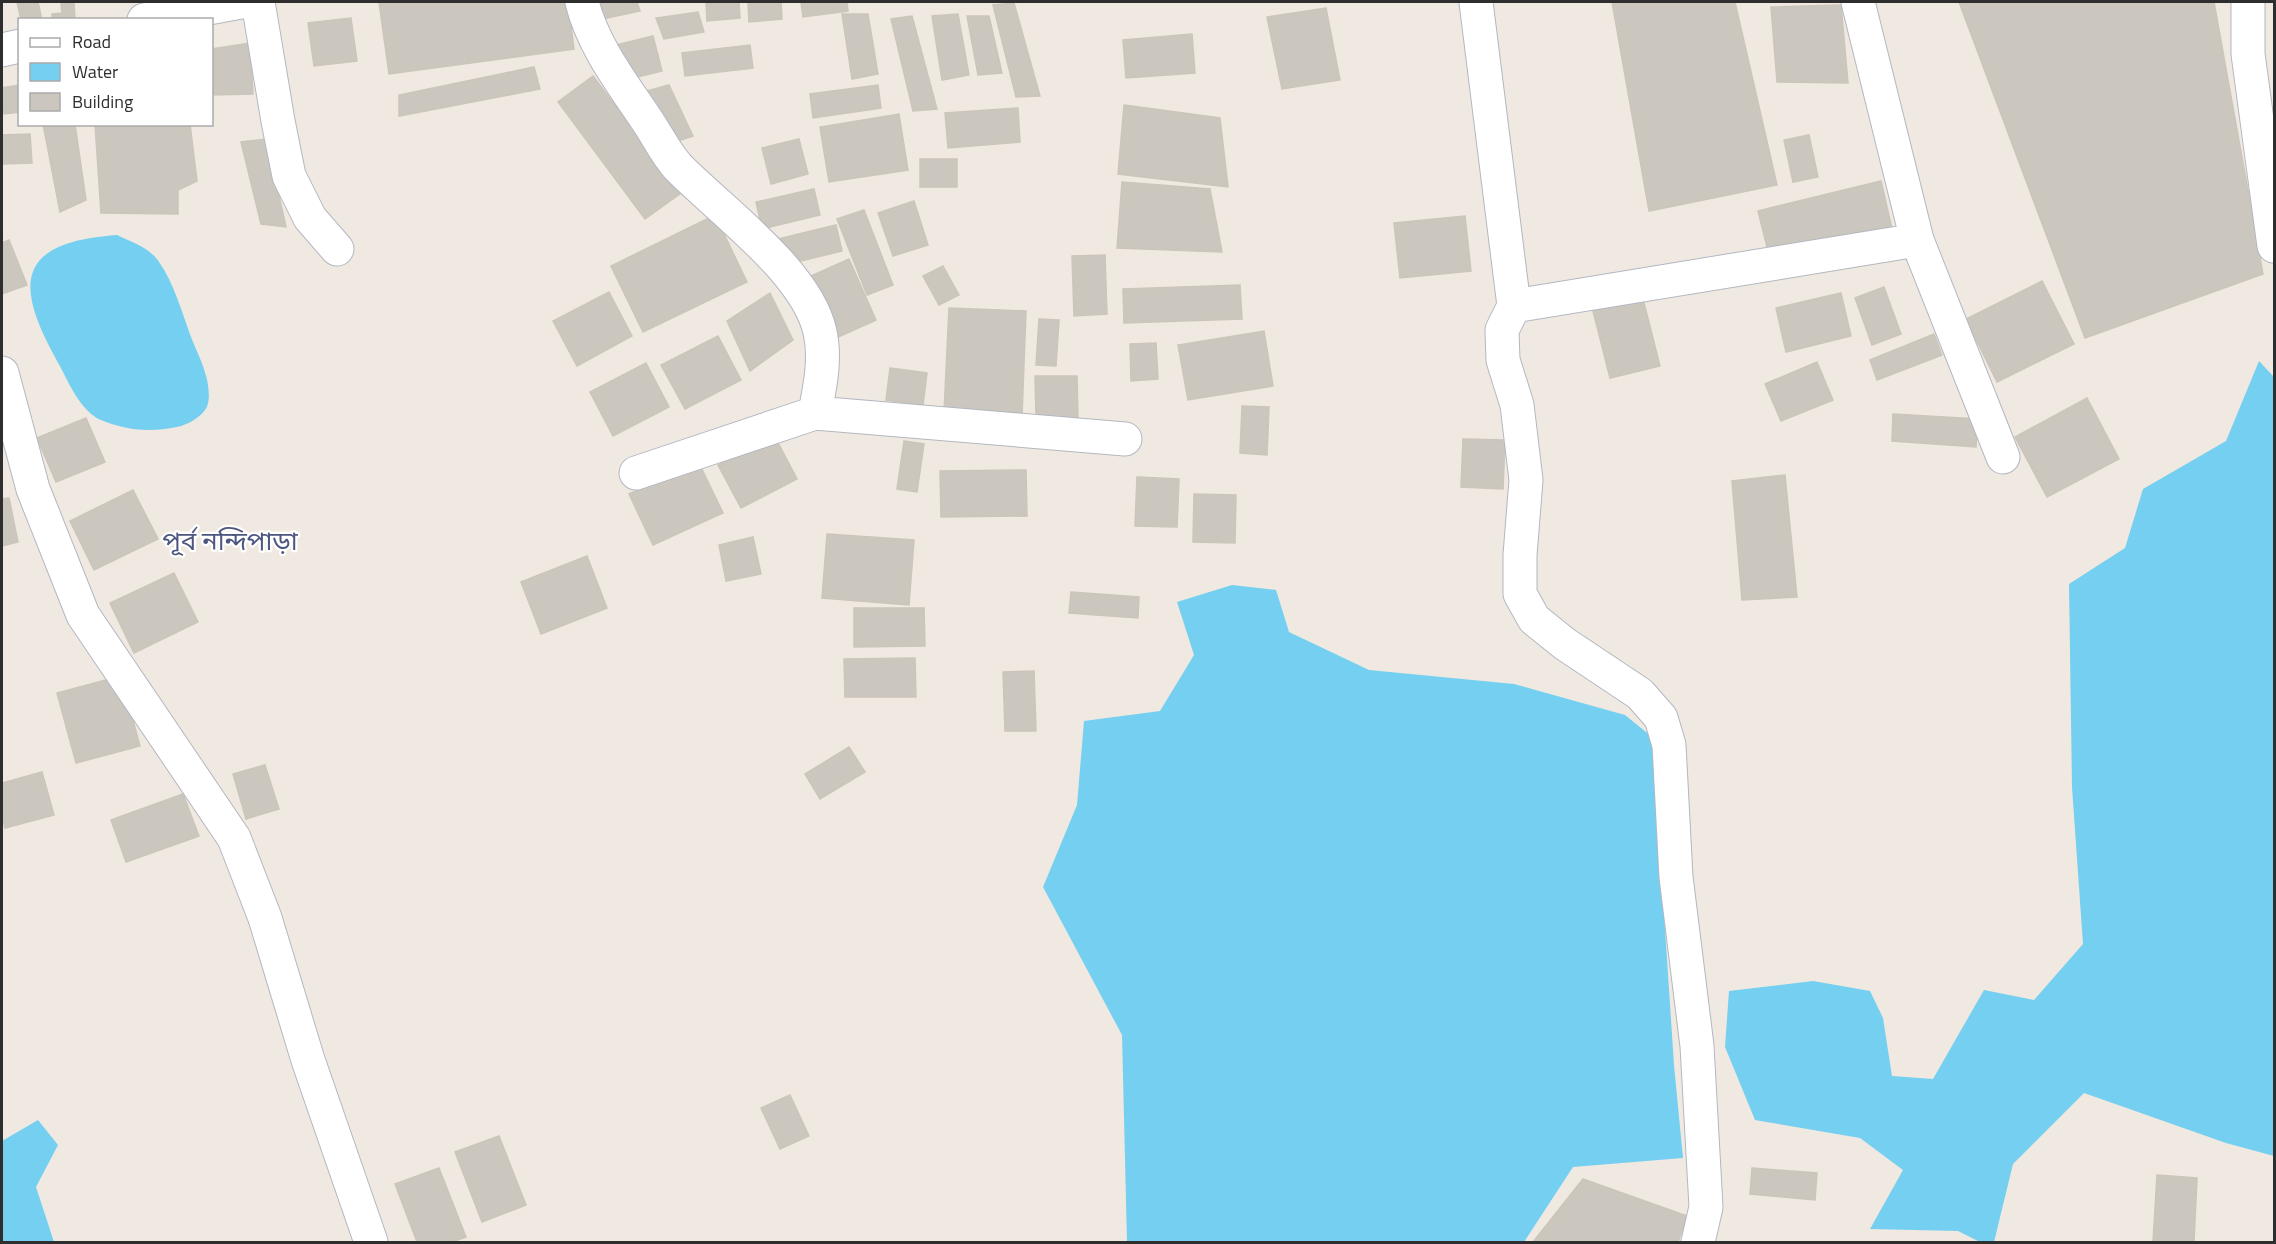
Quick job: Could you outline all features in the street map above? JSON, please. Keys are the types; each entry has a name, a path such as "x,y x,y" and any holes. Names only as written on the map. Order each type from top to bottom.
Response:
{"street":[{"path":"155,18 241,2"},
{"path":"258,2 289,176 310,218 337,249"},
{"path":"582,2 600,48 677,165 758,241 802,292 817,323 824,359 815,413"},
{"path":"1476,2 1514,306 1502,330 1503,360 1517,405 1526,480 1520,555 1520,594 1534,620 1565,644 1641,694 1661,718 1670,745 1676,877 1697,1046 1706,1195 1706,1207 1698,1242"},
{"path":"1858,2 1917,240 2002,457"},
{"path":"2248,2 2248,54 2274,246"},
{"path":"2,50 18,46"},
{"path":"1514,306 1917,240"},
{"path":"2,374 33,489 83,615 234,838 265,918 308,1060 371,1242"},
{"path":"636,472 815,413 1125,439"}],"water":[{"path":"117,235 146,249 159,262 173,289 203,366 208,389 207,407 196,419 181,426 142,430 115,425 95,417 72,390 42,331 33,307 30,287 34,270 43,256 60,246 85,239"},
{"path":"2259,361 2274,377 2274,1156 2226,1143 2084,1093 2013,1164 1994,1242 1980,1242 1958,1231 1870,1229 1903,1170 1860,1138 1755,1120 1725,1047 1729,991 1813,981 1870,991 1883,1018 1892,1076 1933,1079 1984,990 2034,1000 2083,944 2072,787 2069,584 2125,548 2143,489 2226,441"},
{"path":"1232,585 1276,590 1289,632 1369,670 1514,684 1625,715 1662,745 1664,914 1683,1158 1573,1167 1524,1242 1127,1242 1122,1035 1043,887 1077,805 1084,721 1160,711 1194,655 1177,602"},
{"path":"38,1120 58,1145 36,1187 54,1242 2,1242 2,1141"}],"building":[{"path":"17,2 38,2 42,18 21,18"},
{"path":"379,2 568,2 574,49 389,74"},
{"path":"597,2 637,2 640,11 603,19"},
{"path":"706,2 739,2 740,18 707,21"},
{"path":"748,2 781,2 782,19 749,22"},
{"path":"801,2 847,2 848,11 803,17"},
{"path":"1612,2 1735,2 1777,185 1649,211"},
{"path":"1959,2 2214,2 2263,274 2085,338"},
{"path":"74,3 75,18 52,18 52,14 62,13 61,4"},
{"path":"1014,3 1040,96 1016,97 993,5"},
{"path":"1841,5 1848,83 1777,82 1771,7"},
{"path":"1326,8 1340,80 1282,89 1267,17"},
{"path":"698,12 704,32 664,39 656,18"},
{"path":"842,14 868,14 878,74 852,79"},
{"path":"958,14 969,75 942,80 932,16"},
{"path":"912,16 937,109 913,111 891,19"},
{"path":"967,16 989,16 1002,73 978,75"},
{"path":"351,18 357,61 314,66 308,23"},
{"path":"1192,34 1195,73 1126,78 1123,40"},
{"path":"653,36 662,71 625,80 616,45"},
{"path":"250,43 253,94 213,95 213,49"},
{"path":"750,45 753,68 685,76 682,53"},
{"path":"534,67 540,89 399,116 399,95"},
{"path":"593,76 681,193 645,219 558,102"},
{"path":"18,85 18,112 4,114 2,88"},
{"path":"669,85 693,136 666,145 636,94"},
{"path":"878,85 881,108 813,118 810,94"},
{"path":"1124,105 1220,118 1228,187 1118,174"},
{"path":"1018,108 1020,142 948,148 945,113"},
{"path":"899,114 908,170 829,182 820,127"},
{"path":"43,126 75,126 86,200 60,212"},
{"path":"95,126 190,126 197,181 178,190 178,214 101,213"},
{"path":"30,134 32,163 2,164 2,135"},
{"path":"1809,135 1818,177 1793,182 1784,140"},
{"path":"266,139 286,227 261,224 241,142"},
{"path":"799,139 808,174 771,184 762,148"},
{"path":"920,159 957,159 957,187 920,187"},
{"path":"1881,181 1893,233 1771,263 1758,211"},
{"path":"1122,182 1210,189 1222,252 1117,248"},
{"path":"814,189 820,215 762,229 756,202"},
{"path":"914,201 928,245 893,256 878,213"},
{"path":"864,210 893,285 867,295 837,219"},
{"path":"715,215 747,282 643,332 611,266"},
{"path":"1465,216 1471,271 1400,278 1394,223"},
{"path":"836,225 842,251 784,265 778,239"},
{"path":"9,240 27,285 2,294 2,243"},
{"path":"1105,255 1107,314 1074,316 1072,256"},
{"path":"849,259 876,320 827,342 800,281"},
{"path":"943,266 959,295 939,305 923,276"},
{"path":"2042,281 2074,344 1997,382 1966,319"},
{"path":"1240,285 1242,319 1124,323 1123,289"},
{"path":"1640,287 1660,366 1610,378 1590,299"},
{"path":"1884,287 1901,334 1872,345 1855,298"},
{"path":"609,292 632,336 577,366 553,321"},
{"path":"770,293 793,340 750,371 727,321"},
{"path":"1841,293 1851,336 1786,352 1776,308"},
{"path":"949,308 1026,311 1022,416 944,413"},
{"path":"1039,319 1059,320 1056,366 1036,365"},
{"path":"1264,331 1273,386 1188,400 1178,345"},
{"path":"1934,334 1942,355 1877,380 1870,360"},
{"path":"718,336 741,380 685,409 661,365"},
{"path":"1156,343 1158,379 1131,381 1130,344"},
{"path":"1817,362 1833,400 1781,421 1765,384"},
{"path":"646,363 669,407 613,436 590,392"},
{"path":"890,368 927,373 923,405 886,400"},
{"path":"1035,376 1077,376 1078,418 1036,418"},
{"path":"2087,398 2119,459 2047,497 2015,437"},
{"path":"1242,406 1269,407 1267,455 1240,453"},
{"path":"1893,414 1978,419 1976,447 1892,441"},
{"path":"86,418 105,462 56,482 37,438"},
{"path":"774,435 797,479 741,508 718,465"},
{"path":"1463,439 1505,440 1503,489 1461,487"},
{"path":"904,441 924,444 917,492 897,489"},
{"path":"699,463 723,513 653,545 629,494"},
{"path":"1026,470 1027,516 941,517 940,471"},
{"path":"1785,475 1797,597 1742,600 1732,481"},
{"path":"1137,477 1179,479 1177,527 1135,526"},
{"path":"133,490 158,539 94,570 70,521"},
{"path":"1194,494 1236,495 1235,543 1193,542"},
{"path":"9,498 18,542 2,546 2,499"},
{"path":"827,534 914,540 909,605 822,598"},
{"path":"753,537 761,574 726,581 719,545"},
{"path":"587,556 607,608 541,634 521,582"},
{"path":"174,573 198,622 134,653 110,603"},
{"path":"1071,592 1139,597 1138,618 1069,613"},
{"path":"854,608 924,608 925,646 854,647"},
{"path":"915,658 916,697 845,697 844,659"},
{"path":"1034,671 1036,731 1005,731 1003,672"},
{"path":"121,676 140,746 76,763 57,693"},
{"path":"849,747 865,772 820,799 805,774"},
{"path":"265,765 279,809 246,819 233,774"},
{"path":"42,772 54,815 5,828 2,814 2,783"},
{"path":"183,794 199,836 126,862 111,820"},
{"path":"790,1095 809,1136 780,1149 761,1108"},
{"path":"499,1136 526,1205 482,1222 455,1152"},
{"path":"439,1168 466,1237 452,1242 417,1242 395,1184"},
{"path":"1752,1168 1817,1173 1815,1200 1750,1194"},
{"path":"2157,1175 2197,1178 2194,1242 2153,1242"},
{"path":"1583,1179 1687,1216 1678,1242 1533,1242"}],"district":[{"name":"পূর্ব নন্দিপাড়া","path":"230,540"}]}
